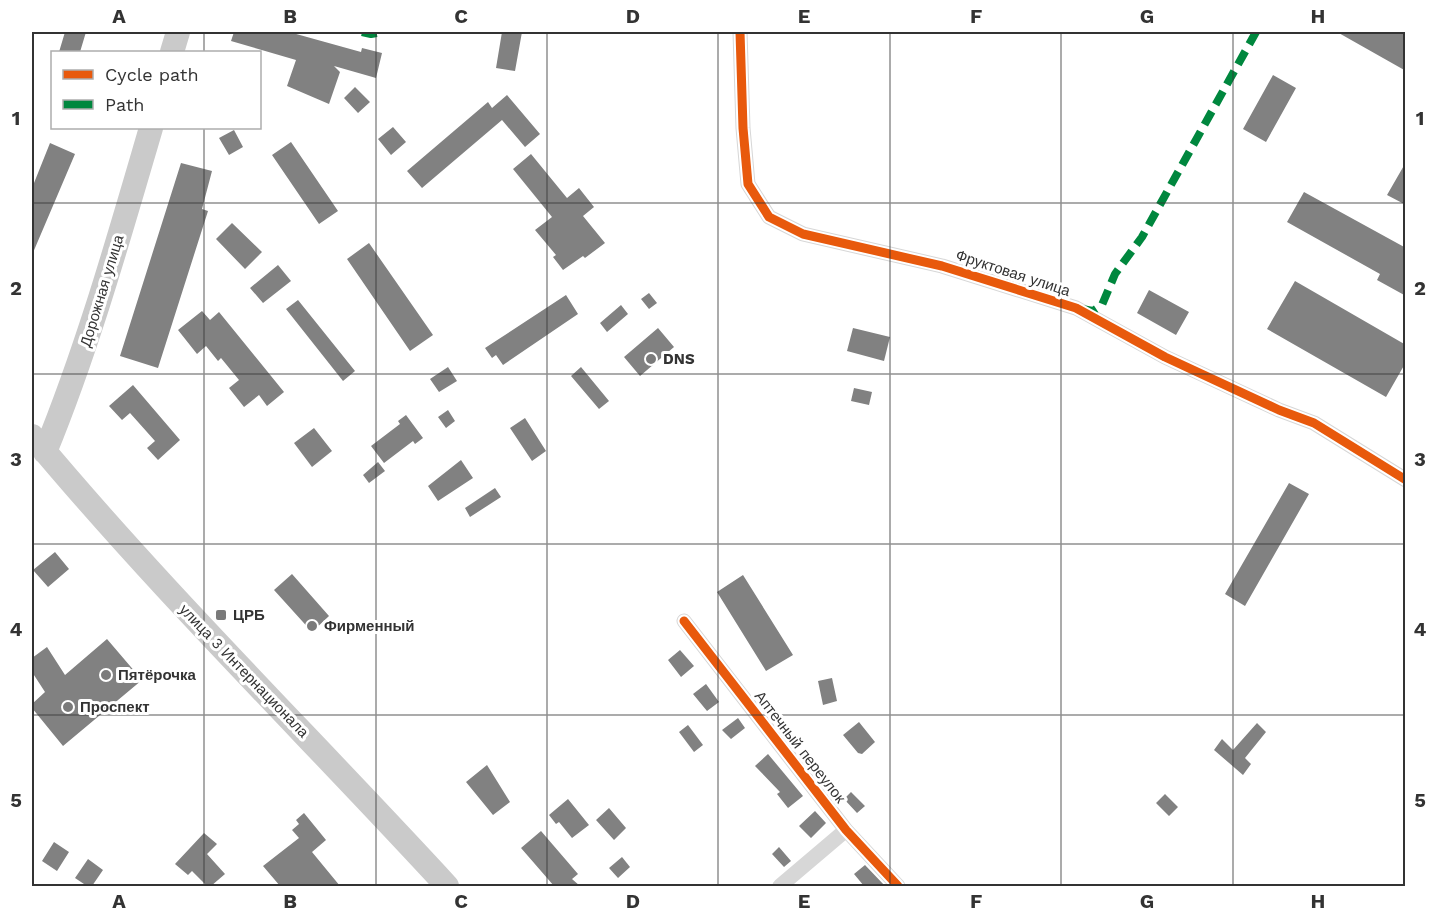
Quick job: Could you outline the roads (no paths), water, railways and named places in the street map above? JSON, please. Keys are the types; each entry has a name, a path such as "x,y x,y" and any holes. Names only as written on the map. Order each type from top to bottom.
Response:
{"main road":[{"path":"172,51 178,32"},
{"name":"Дорожная улица","path":"38,444 69,393 103,292 150,129"},
{"name":"улица 3 Интернационала","path":"38,444 212,639 346,777 447,886"}],"street":[{"name":"Фруктовая улица","path":"740,32 743,128 748,184 769,217 803,234 942,266 1076,308 1165,357 1279,410 1314,423 1406,480"},
{"name":"Аптечный переулок","path":"684,621 846,830 898,886"},
{"path":"780,886 846,830"}],"place":[{"name":"DNS","path":"651,359"},
{"name":"ЦРБ","path":"221,615"},
{"name":"Фирменный","path":"312,626"},
{"name":"Пятёрочка","path":"106,675"},
{"name":"Проспект","path":"68,707"}]}
